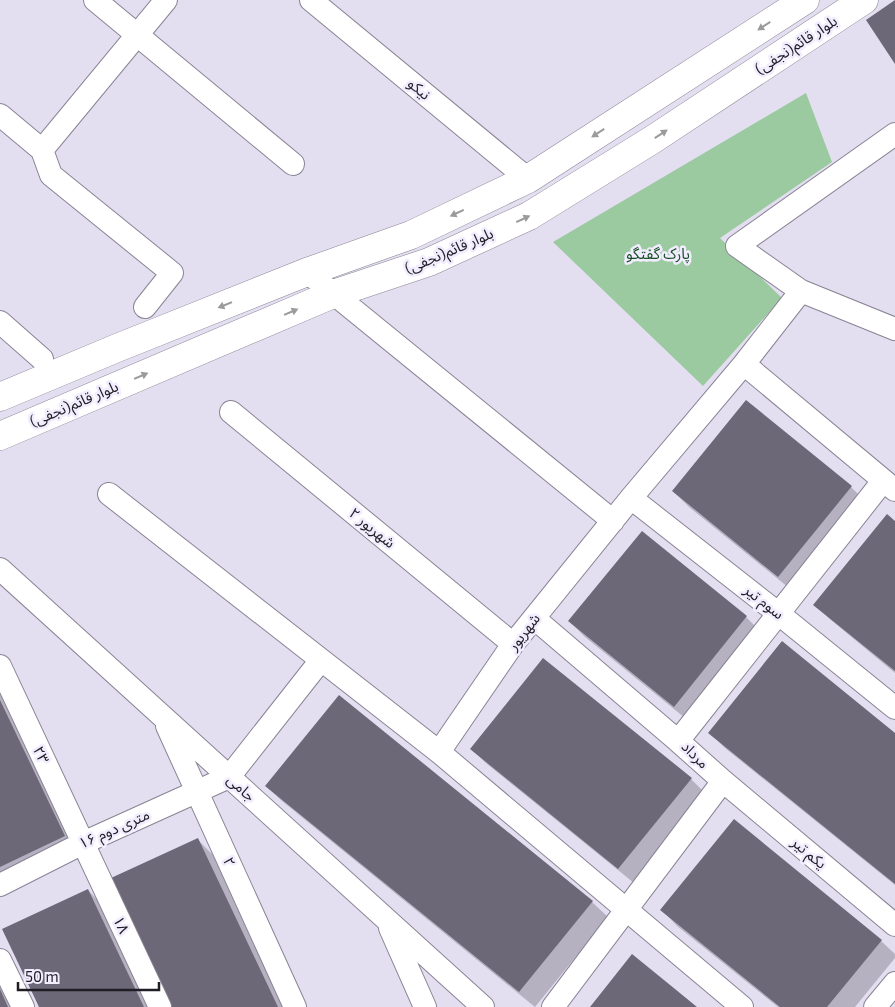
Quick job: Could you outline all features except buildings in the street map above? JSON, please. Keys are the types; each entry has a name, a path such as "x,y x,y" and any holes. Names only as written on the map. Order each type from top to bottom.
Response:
{"street":[{"path":"95,0 293,164"},
{"path":"42,150 166,0"},
{"name":"نیکو","path":"311,0 528,179"},
{"name":"بلوار قائم(نجفی)","path":"0,397 307,272 411,235 528,179 805,0"},
{"name":"بلوار قائم(نجفی)","path":"0,436 333,294 429,262 529,216 652,140 864,0"},
{"path":"0,115 42,150 51,176 172,274 145,307"},
{"path":"895,134 738,246 801,291 895,329"},
{"path":"307,272 612,521"},
{"name":"شهریور","path":"439,752 513,644 612,521 744,364 801,291"},
{"path":"0,322 42,359"},
{"path":"744,364 889,486"},
{"name":"شهریور ۲","path":"231,412 513,644"},
{"name":"مرداد","path":"723,781 678,741 779,614 889,486"},
{"path":"109,494 439,752 742,1007"},
{"name":"سوم تیر","path":"631,498 895,708"},
{"name":"جامی","path":"0,569 483,1007"},
{"path":"534,618 678,741"},
{"path":"229,777 321,660"},
{"name":"۲۳","path":"0,666 83,843"},
{"name":"۲","path":"164,717 295,1007"},
{"name":"۱۶ متری دوم","path":"0,885 83,843 229,777"},
{"path":"553,1007 723,781"},
{"name":"یکم تیر","path":"723,781 895,925"},
{"name":"۱۸","path":"83,843 160,1007"},
{"path":"387,920 425,1007"},
{"path":"0,960 23,1007"},
{"path":"875,1007 894,985"}],"green space":[{"name":"پارک گفتگو","path":"806,93 832,162 720,238 782,298 703,386 553,242"}]}
